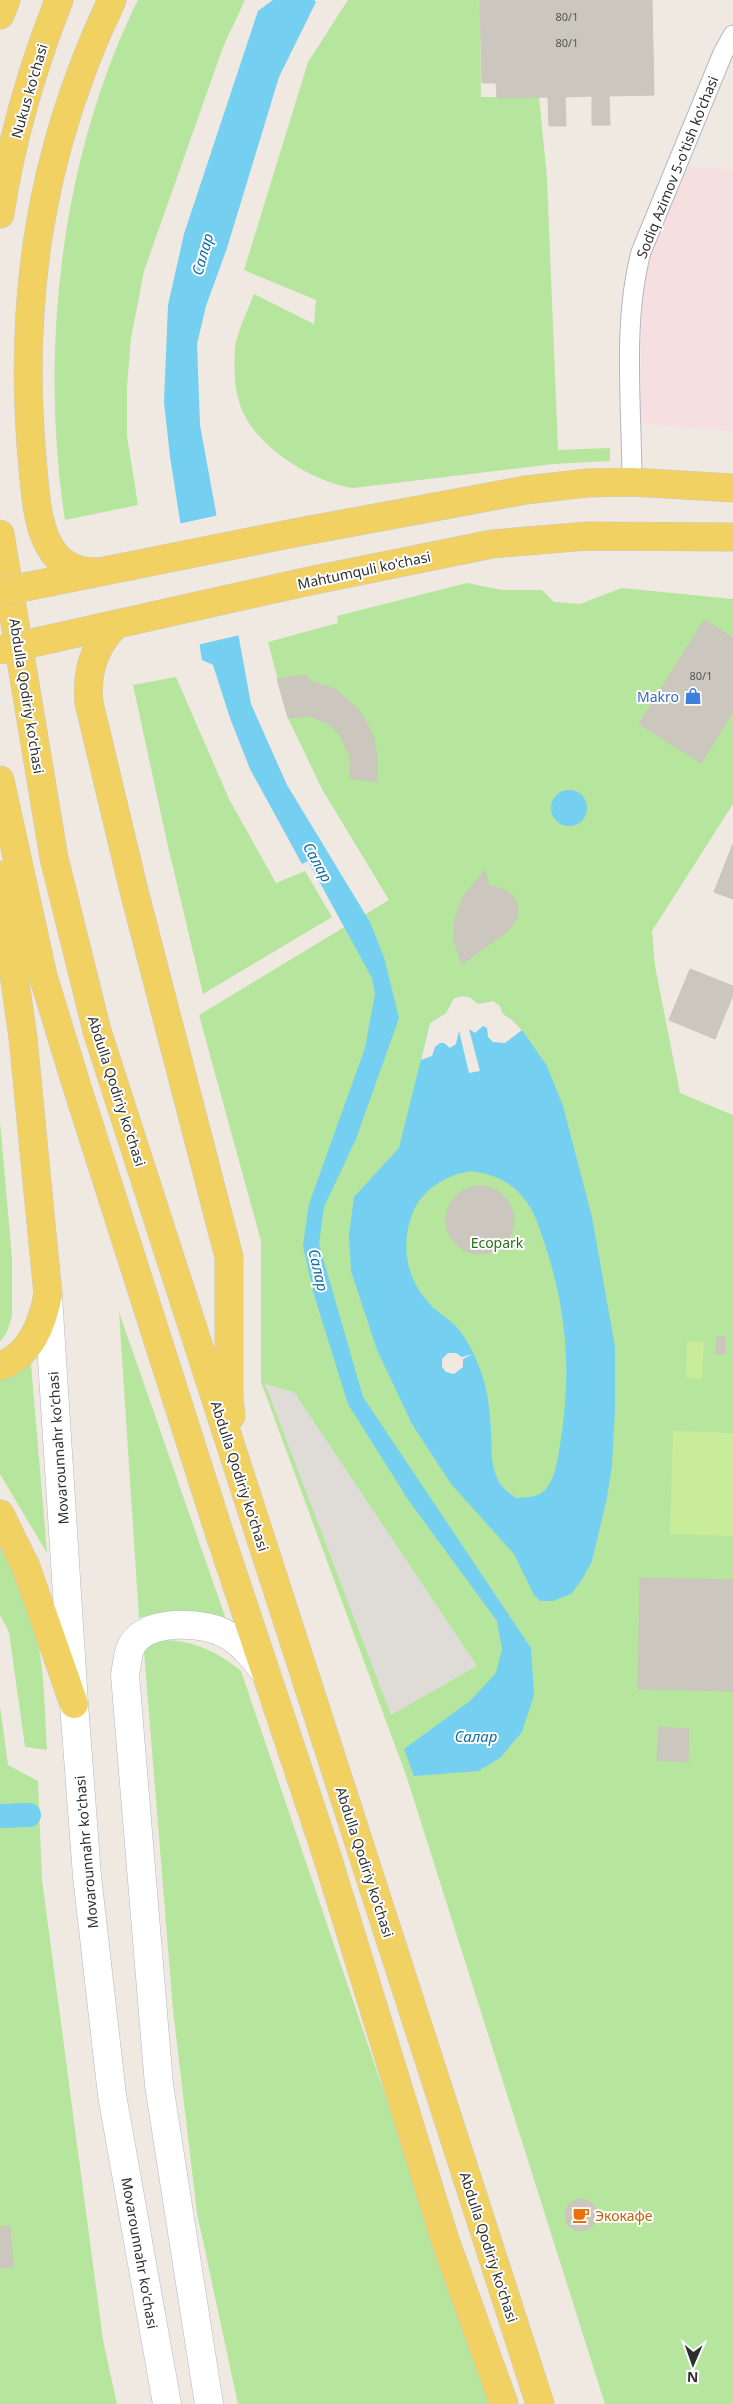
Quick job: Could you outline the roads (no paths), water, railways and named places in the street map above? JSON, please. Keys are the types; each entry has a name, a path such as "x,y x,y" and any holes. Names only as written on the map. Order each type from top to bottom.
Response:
{"main road":[{"path":"0,15 6,0"},
{"name":"Nukus ko'chasi","path":"0,214 5,182 23,107 43,41 59,0"},
{"path":"103,571 90,572 67,563 50,549 42,532 36,498 28,425 27,339 33,265 56,153 76,84 90,47 112,0"},
{"path":"0,592 294,533 526,490 632,482 733,488"},
{"name":"Abdulla Qodiriy ko'chasi","path":"0,534 54,858 97,1031 540,2404"},
{"name":"Mahtumquli ko'chasi","path":"0,650 305,582 514,541 587,536 733,537"},
{"path":"117,624 103,639 93,658 88,680 89,703 134,891 229,1257 229,1397 239,1472"},
{"path":"0,780 17,864 46,985 173,1390 326,1853 445,2240 504,2404"},
{"path":"0,875 24,1038 48,1295 35,1335 17,1356 0,1366"},
{"path":"0,1514 26,1567 74,1704"}],"street":[{"name":"Sodiq Azimov 5-o'tish ko'chasi","path":"632,482 630,315 634,276 641,252 723,54 733,35"},
{"name":"Movarounnahr ko'chasi","path":"48,1295 87,1876 112,2095 167,2404"},
{"path":"209,2404 159,2085 125,1675 132,1645 138,1638 159,1628 183,1624 207,1626 229,1636 242,1646 267,1675"}],"water":[{"name":"Салар","path":"273,0 314,0 316,2 279,77 227,248 206,306 197,344 200,425 251,704 287,785 370,922 384,957 399,1018 356,1139 324,1207 319,1244 363,1397 531,1648 534,1695 522,1732 500,1758 478,1771 414,1776 404,1749 470,1701 496,1673 502,1649 497,1621 409,1501 348,1404 314,1295 303,1246 309,1204 365,1048 375,994 372,978 308,861 302,864 250,769 230,718 213,665 202,660 170,457 164,402 168,305 184,234 258,11"},
{"path":"569,790 576,791 582,795 586,801 586,815 582,821 576,825 569,826 562,825 556,821 552,815 551,808 552,801 556,795 562,791"},
{"path":"463,996 471,998 478,1004 493,1001 500,1006 503,1014 522,1030 547,1066 563,1106 592,1217 615,1347 615,1410 612,1465 607,1498 592,1561 583,1578 571,1594 553,1601 540,1601 534,1595 514,1554 451,1484 412,1424 377,1350 351,1271 349,1235 354,1197 399,1148 430,1023 446,1013 454,998","holes":["472,1171 505,1182 517,1190 527,1202 538,1223 560,1302 566,1349 566,1395 560,1445 552,1480 542,1493 532,1497 516,1498 498,1480 493,1462 487,1394 477,1361 460,1331 433,1307 421,1293 410,1272 406,1248 409,1224 417,1203 423,1196 437,1184 454,1175"]},
{"path":"0,1805 18,1806 22,1826 0,1825"}],"waterway":[{"name":"Салар","path":"0,1816 29,1815"}],"place":[{"name":"Makro","path":"693,696"},
{"name":"Экокафе","path":"581,2215"}],"park label":[{"name":"Ecopark","path":"497,1242"}]}
